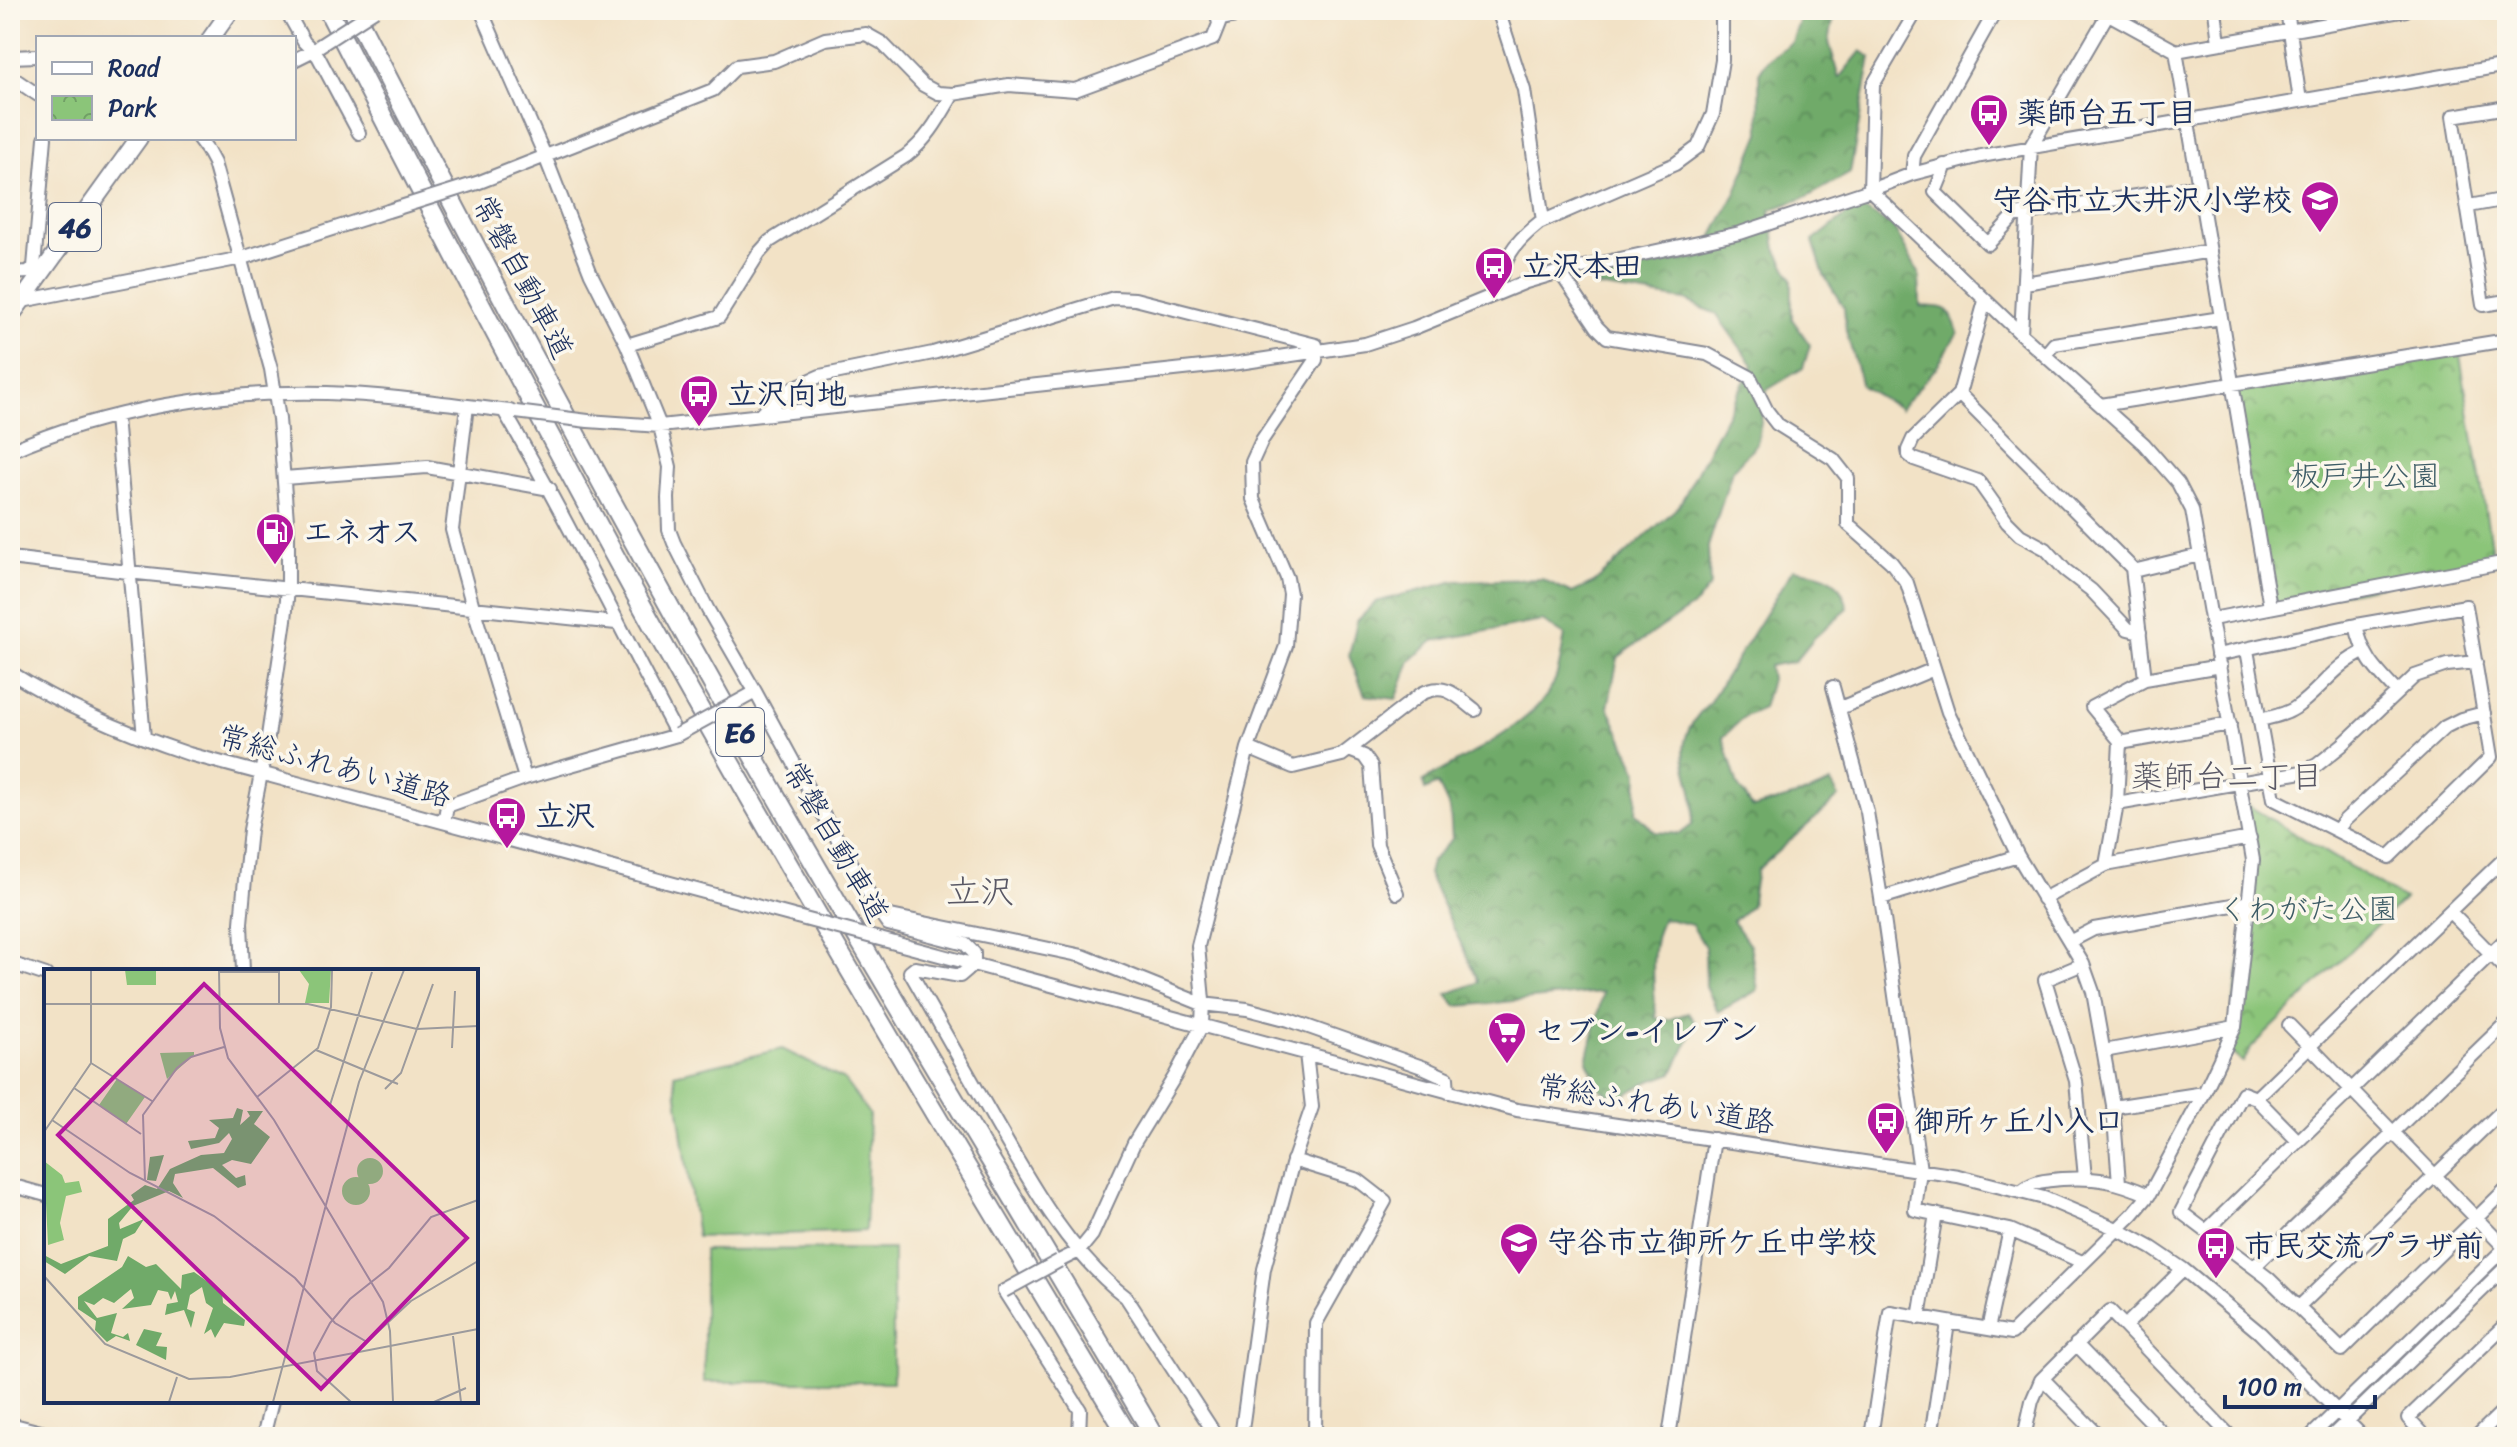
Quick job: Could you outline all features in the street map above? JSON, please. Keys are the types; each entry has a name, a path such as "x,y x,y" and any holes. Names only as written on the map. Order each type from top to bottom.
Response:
{"highway":[{"name":"常磐自動車道","path":"328,10 502,348 644,610 953,1144 1129,1437"},
{"name":"常磐自動車道","path":"353,10 552,392 795,830 1155,1437"}],"main road":[{"path":"212,36 231,10"},
{"name":"46","path":"10,317 38,270 137,140"}],"street":[{"path":"286,10 304,42 315,49 359,133"},
{"path":"296,59 375,10"},
{"path":"481,10 545,156 591,274 627,345 660,426 670,467 669,530 708,610 753,694 888,924 965,944 974,953 974,964 960,976 915,968 910,972 1023,1171 1079,1251 1105,1281 1126,1297 1217,1437"},
{"path":"22,301 242,258 477,183 713,90 737,66 774,61 825,39 866,34 882,43 923,85 938,93 953,94 1009,85 1075,90 1213,39 1217,15 1262,10"},
{"path":"1498,10 1524,90 1543,221"},
{"path":"1496,292 1505,259 1520,238 1543,221 1675,164 1698,147 1713,114 1722,60 1722,10"},
{"path":"1871,1437 1890,1312 2012,1333 2149,1195 2204,1093 2235,1027 2253,860 2192,510 2178,483 2144,444 1985,301 1870,190 1873,85 1917,10"},
{"path":"1912,174 1914,156 1996,10"},
{"path":"2215,10 2219,43"},
{"path":"2287,10 2300,101"},
{"path":"2021,334 2031,146 2106,11 2176,51 2359,14 2406,10"},
{"path":"2176,51 2270,607"},
{"path":"10,57 36,56"},
{"path":"10,451 32,441 116,417 186,403 274,393 327,393 660,426 1317,352 1387,338 1496,292 1560,272 1740,233 1944,165 2031,146 2507,65"},
{"path":"10,76 36,94"},
{"path":"627,345 719,317 759,253 770,241 906,156 922,143 953,94"},
{"path":"2507,107 2453,116 2483,305 2507,301"},
{"path":"10,273 38,270 45,140"},
{"path":"199,140 214,163 271,369 288,533 288,588 250,830 242,909 243,969"},
{"path":"1944,165 1935,192 1988,244 2015,215 2199,186"},
{"path":"2469,206 2507,199"},
{"path":"2025,283 2210,251"},
{"path":"1560,272 1607,337 1707,354 1750,377 1777,424 1833,459 1848,478 1848,524 1891,562 1907,583 1948,712 2018,856 2083,964 2093,992 2104,1051 2113,1107 2119,1183"},
{"path":"760,415 793,388 820,376 933,353 1114,298 1135,299 1316,345 1316,360 1262,440 1252,462 1253,499 1287,578 1290,594 1286,646 1248,748 1198,946 1202,1025 1134,1143 1092,1235 1079,1251 1004,1291 1080,1410 1079,1437"},
{"path":"1985,301 1959,394 1913,439 1909,455 1978,481 2020,535 2046,549 2128,629 2140,632"},
{"path":"2045,355 2054,344 2221,318"},
{"path":"2101,405 2507,340"},
{"path":"10,359 10,382"},
{"path":"1959,394 2133,571 2145,679"},
{"path":"467,406 452,530 525,778"},
{"path":"510,411 616,623 677,735"},
{"path":"116,417 144,738"},
{"path":"284,478 427,467 550,489"},
{"path":"2133,571 2200,555"},
{"path":"10,558 616,623"},
{"path":"2212,619 2507,562"},
{"path":"2106,865 2117,804 2120,743 2092,707 2145,679 2247,650 2356,625 2466,606 2491,757 2389,857 2274,799 2247,650"},
{"path":"2356,625 2364,652 2396,691"},
{"path":"2260,720 2281,715 2296,707 2349,658 2364,652"},
{"path":"2117,804 2302,772 2317,765 2342,745 2415,676 2431,669 2476,662"},
{"path":"1840,708 1934,669"},
{"name":"常総ふれあい道路","path":"10,672 108,725 189,754 1517,1110 1920,1170 2021,1192 2079,1211 2117,1229 2183,1269 2260,1333 2363,1437"},
{"path":"1833,687 1867,812 1881,898 1920,1170 1915,1210 2010,1230 2082,1262"},
{"path":"1248,748 1293,767 1342,755 1432,688 1445,689 1457,695 1475,710"},
{"path":"444,822 447,806 525,778 677,735 753,694"},
{"path":"2337,830 2445,727 2484,713"},
{"path":"2120,743 2230,724"},
{"path":"1349,750 1364,756 1371,766 1377,845 1397,893"},
{"path":"2043,899 2106,865 2250,838"},
{"path":"1881,898 2018,856"},
{"path":"2256,1098 2507,856"},
{"path":"2071,941 2094,929 2250,902"},
{"path":"2450,912 2507,970"},
{"path":"881,914 1083,956 1202,1004 1247,1009 1289,1020 1425,1068 1447,1078 1448,1092"},
{"path":"2206,1231 2507,938"},
{"path":"10,963 44,974"},
{"path":"2083,964 2045,980 2076,1081 2085,1178"},
{"path":"2254,1267 2507,1022"},
{"path":"2289,1025 2506,1247 2310,1437"},
{"path":"2104,1051 2235,1027"},
{"path":"1241,1437 1264,1269 1293,1160 1312,1107 1306,1053"},
{"path":"2113,1107 2204,1093"},
{"path":"2298,1141 2256,1098 2243,1093 2181,1212 2254,1267 2342,1350 2507,1188"},
{"path":"2299,1307 2507,1106"},
{"path":"1669,1437 1714,1139"},
{"path":"1293,1160 1358,1180 1385,1201 1316,1323 1315,1437"},
{"path":"2021,1192 2033,1181 2085,1178 2119,1183 2149,1195"},
{"path":"10,1185 44,1194"},
{"path":"1919,1318 1936,1214"},
{"path":"1988,1329 2010,1230"},
{"path":"2331,1437 2507,1266"},
{"path":"2125,1326 2183,1269"},
{"path":"2024,1437 2032,1401 2041,1380 2110,1311 2231,1437"},
{"path":"1931,1437 1948,1323"},
{"path":"2426,1437 2408,1418 2507,1323"},
{"path":"2076,1344 2166,1437"},
{"path":"2041,1380 2100,1437"},
{"path":"263,1437 272,1403"},
{"path":"2476,1437 2507,1407"},
{"path":"10,1424 60,1437"}],"green space":[{"path":"1803,10 1835,10 1829,42 1839,78 1861,51 1871,57 1850,173 1807,197 1770,210 1776,249 1792,279 1792,319 1810,345 1803,368 1767,390 1757,443 1732,471 1708,547 1710,586 1696,604 1618,658 1608,707 1638,773 1636,813 1655,832 1680,834 1692,825 1694,807 1684,750 1686,736 1694,721 1709,703 1793,569 1822,575 1840,588 1848,608 1814,638 1795,661 1769,666 1771,679 1763,708 1745,716 1723,737 1738,786 1753,808 1831,783 1839,797 1757,870 1751,906 1733,921 1750,945 1758,990 1718,1012 1706,987 1705,947 1692,925 1663,918 1654,954 1656,1017 1667,1020 1688,1013 1696,1024 1673,1073 1645,1083 1619,1099 1600,1089 1587,1061 1603,992 1456,1006 1447,994 1479,982 1428,874 1431,862 1452,839 1450,810 1438,784 1425,790 1423,781 1492,742 1539,704 1556,677 1565,635 1542,621 1433,641 1410,661 1396,699 1365,695 1349,656 1357,621 1376,602 1455,581 1542,579 1572,593 1594,583 1679,506 1753,365 1716,314 1685,300 1598,287 1596,275 1702,257 1735,194 1760,133 1759,73 1768,59 1792,42"},
{"path":"1858,206 1893,227 1919,273 1920,306 1949,312 1958,332 1936,368 1900,409 1862,386 1846,331 1844,308 1824,275 1813,241"},
{"name":"板戸井公園","path":"2459,349 2494,564 2270,607 2232,383"},
{"name":"くわがた公園","path":"2244,803 2404,899 2252,1047 2243,1062 2226,1049 2250,902"},
{"path":"782,1049 844,1080 869,1114 865,1231 697,1237 674,1074"},
{"path":"893,1249 893,1382 704,1382 704,1250"}],"place":[{"name":"薬師台五丁目","path":"1989,147"},
{"name":"守谷市立大井沢小学校","path":"2320,234"},
{"name":"立沢本田","path":"1494,300"},
{"name":"立沢向地","path":"699,428"},
{"name":"エネオス","path":"275,566"},
{"name":"立沢","path":"507,850"},
{"name":"セブン-イレブン","path":"1507,1065"},
{"name":"御所ヶ丘小入口","path":"1886,1155"},
{"name":"守谷市立御所ケ丘中学校","path":"1519,1276"},
{"name":"市民交流プラザ前","path":"2216,1280"}],"district":[{"name":"薬師台二丁目","path":"2227,776"},
{"name":"立沢","path":"980,891"}]}
